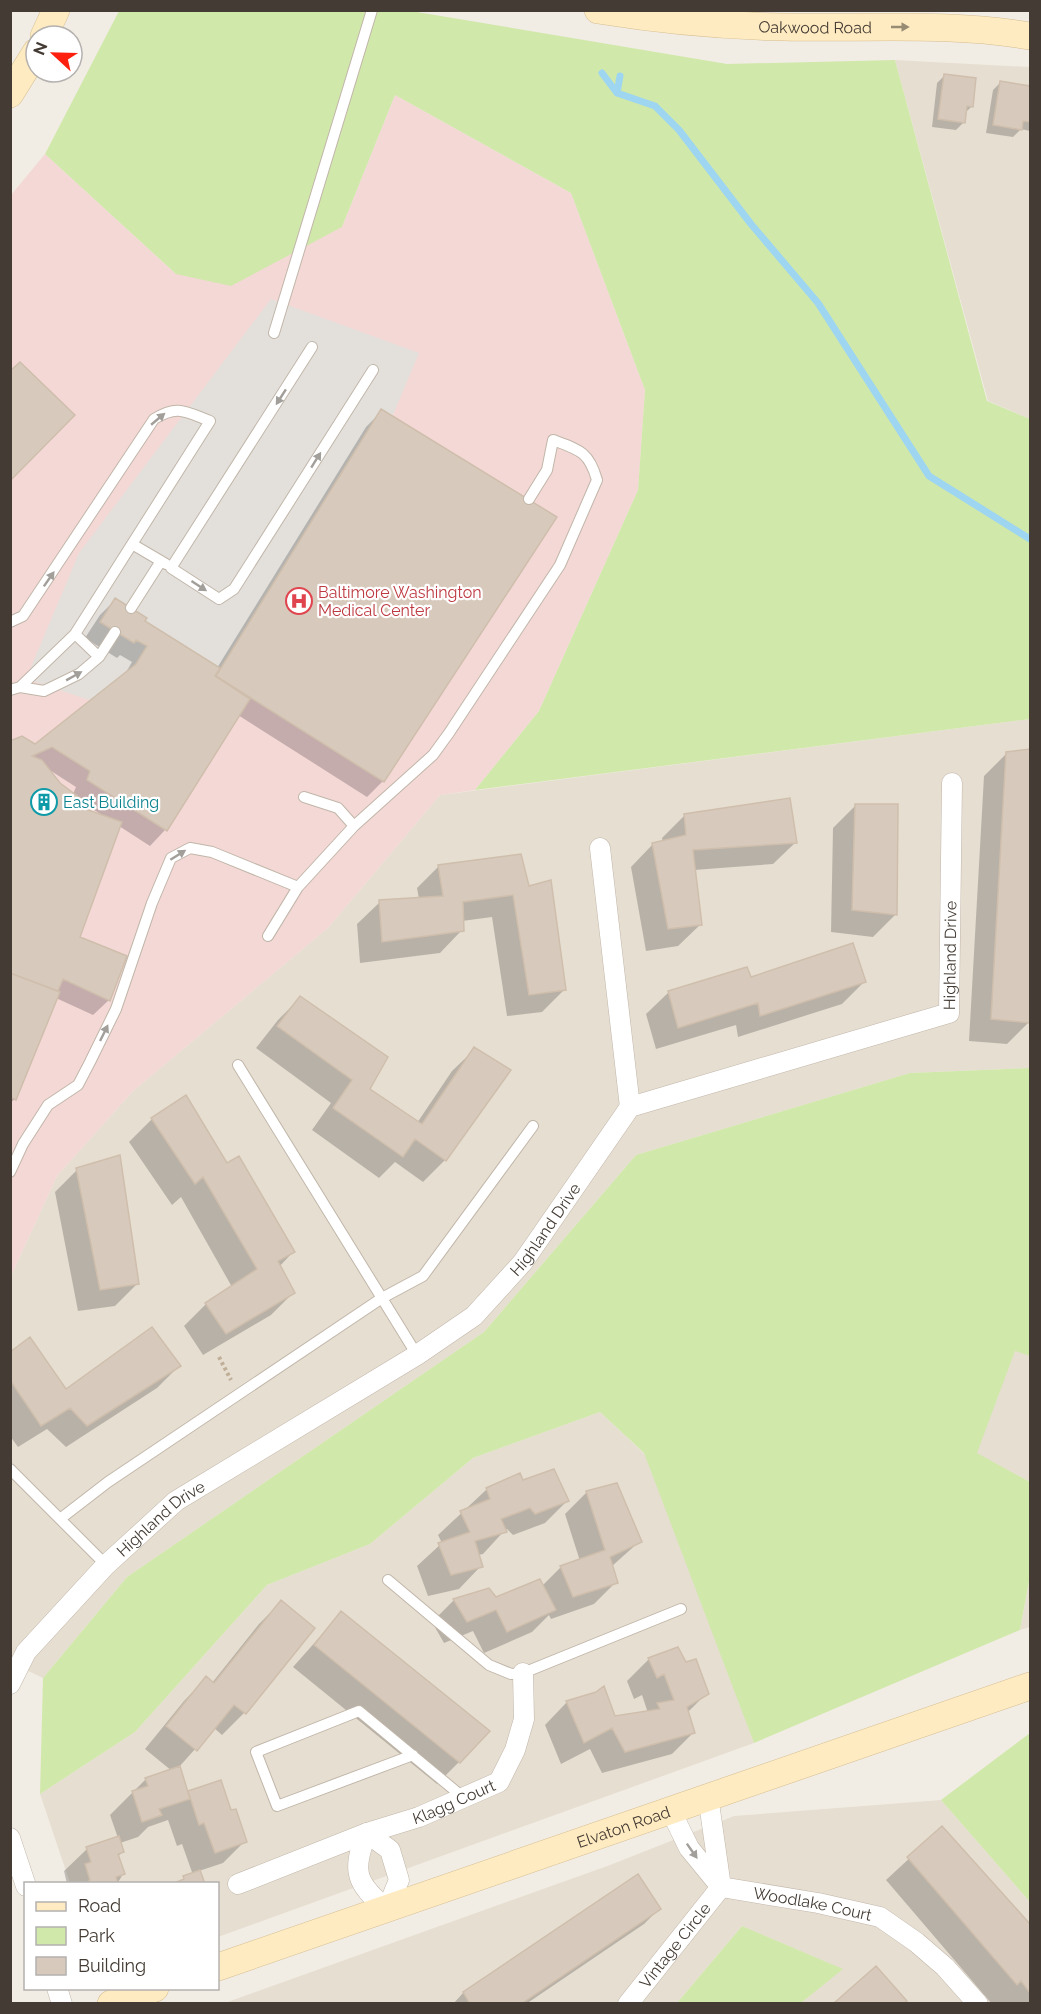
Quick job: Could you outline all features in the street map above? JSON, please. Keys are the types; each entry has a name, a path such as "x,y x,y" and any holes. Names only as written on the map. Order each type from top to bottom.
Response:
{"street":[{"path":"50,24 56,10"},
{"name":"Oakwood Road","path":"598,10 650,18 772,27 939,19 1030,36"},
{"path":"10,94 24,71"},
{"name":"Highland Drive","path":"10,1684 26,1652 106,1565 176,1501 417,1355 474,1316 523,1262 630,1107 950,1013 952,783"},
{"path":"600,848 630,1107"},
{"name":"Klagg Court","path":"238,1884 367,1833 419,1817 499,1782 515,1750 524,1719 523,1673"},
{"name":"Elvaton Road","path":"219,1967 1030,1686"},
{"name":"Vintage Circle","path":"628,2004 721,1887 708,1796"},
{"name":"Vintage Circle","path":"670,1809 689,1848 721,1887"},
{"path":"367,1833 390,1850 399,1880 387,1909 364,1891 357,1858 367,1833"},
{"path":"10,1838 25,1882"},
{"name":"Woodlake Court","path":"721,1887 819,1903 880,1917 923,1948 978,2004"},
{"path":"111,2004 152,1990"}],"lane":[{"path":"274,333 372,10"},
{"path":"131,608 166,565 312,347"},
{"path":"132,543 219,599 234,590 373,370"},
{"path":"10,622 23,616 154,419 167,411 179,409 210,421 75,634 15,688"},
{"path":"268,936 298,887 354,826 433,755 560,564 597,480 592,463 580,450 554,441 547,470 529,499"},
{"path":"15,688 44,691 79,674 99,657 115,632"},
{"path":"75,634 99,657"},
{"path":"304,797 338,808 354,826"},
{"path":"10,1172 48,1105 78,1085 116,1009 152,903 171,858 190,848 212,852 298,887"},
{"path":"238,1065 417,1355"},
{"path":"60,1519 108,1482 382,1298 423,1276 533,1126"},
{"path":"10,1469 106,1565"},
{"path":"388,1580 489,1665 511,1674 523,1673 681,1609"},
{"path":"412,1755 277,1806 256,1752 359,1711 464,1798"}],"path":[{"path":"219,1357 239,1394"}],"shaded area":[{"path":"895,60 1030,67 1030,419 988,401"},
{"name":"Baltimore Washington Medical Center","path":"395,95 571,193 645,390 638,490 539,711 475,790 440,795 328,928 133,1091 57,1176 11,1276 11,195 45,154 176,274 342,227"},
{"path":"271,299 419,353 348,522 279,621 165,725 26,679 79,553"},
{"path":"1030,719 1030,1068 910,1073 636,1155 484,1332 127,1577 43,1678 11,1663 11,1276 57,1176 133,1091 328,928 440,795"},
{"path":"1015,1350 1030,1356 1030,1482 976,1453"},
{"path":"600,1412 653,1462 754,1743 219,1937 219,1882 70,1882 40,1794 135,1732 267,1585 370,1544 473,1458"},
{"path":"1030,1577 1030,1627 1020,1630"},
{"path":"941,1800 1030,1902 1030,2003 801,2003 842,1969 742,1926 677,2003 222,2004 610,1865 734,1816"}],"green space":[{"path":"119,11 411,11 727,64 895,60 987,401 1030,419 1030,719 475,790 539,711 638,490 645,390 571,193 395,95 342,227 231,286 176,274 45,154 81,84 84,84 84,79"},
{"path":"1030,1068 1030,1356 1015,1351 977,1453 1030,1482 1030,1576 1020,1630 754,1743 644,1453 600,1412 473,1458 370,1544 267,1585 135,1732 40,1794 43,1678 127,1577 484,1332 636,1155 910,1073"},
{"path":"1030,1733 1030,1902 941,1800"},
{"path":"742,1926 843,1969 801,2003 677,2003"}],"building":[{"path":"944,74 976,78 973,107 967,106 965,123 938,119"},
{"path":"1000,81 1030,86 1030,122 1023,121 1022,130 993,125"},
{"path":"20,362 75,415 10,481 10,371"},
{"path":"381,409 557,517 384,782 216,676"},
{"name":"East Building","path":"115,598 147,618 145,621 220,668 215,676 250,699 167,831 87,780 90,771 52,747 32,756 42,760 60,783 80,798 77,806 122,822 80,937 127,956 110,1001 63,979 58,991 10,973 10,741 22,736 35,744 136,664 147,646 136,640 134,643 100,622"},
{"path":"1030,749 1030,1023 991,1019 1006,752"},
{"path":"790,798 797,843 693,850 702,925 668,929 652,843 686,835 684,814"},
{"path":"855,804 898,804 897,915 852,910"},
{"path":"521,854 529,886 551,880 566,990 529,995 513,895 463,902 464,931 382,942 379,900 443,896 438,865"},
{"path":"853,943 866,982 760,1016 758,1003 678,1028 668,991 747,967 751,977"},
{"path":"10,973 60,992 16,1100 10,1097"},
{"path":"300,996 388,1057 370,1089 422,1124 474,1047 511,1070 446,1161 415,1139 403,1157 333,1108 352,1080 277,1026"},
{"path":"186,1095 227,1163 239,1156 295,1252 278,1261 295,1293 226,1334 205,1303 257,1269 203,1177 195,1184 151,1118"},
{"path":"120,1155 139,1284 100,1290 76,1168"},
{"path":"152,1327 181,1366 87,1426 70,1408 41,1426 10,1380 10,1352 30,1337 66,1389"},
{"path":"554,1469 569,1501 535,1514 530,1508 501,1519 507,1532 475,1541 483,1567 451,1575 438,1543 470,1532 460,1511 490,1499 486,1488 520,1473 523,1480"},
{"path":"617,1483 642,1542 610,1557 618,1583 573,1597 560,1566 605,1550 586,1491"},
{"path":"540,1579 556,1610 507,1632 496,1610 467,1622 453,1599 489,1588 496,1597"},
{"path":"281,1600 315,1628 246,1714 234,1705 197,1751 166,1726 206,1676 214,1683"},
{"path":"341,1611 490,1731 460,1763 314,1645"},
{"path":"678,1647 686,1662 696,1659 709,1694 687,1707 695,1733 625,1752 612,1728 584,1743 566,1701 596,1692 604,1686 615,1716 660,1709 657,1703 674,1700 664,1674 657,1678 648,1658"},
{"path":"180,1766 190,1799 159,1809 162,1815 142,1822 132,1791 148,1786 145,1778"},
{"path":"221,1780 231,1810 236,1809 247,1842 215,1853 204,1823 199,1825 188,1791"},
{"path":"942,1826 1030,1924 1030,1993 1021,1981 1017,1985 907,1857"},
{"path":"119,1836 124,1852 118,1854 125,1874 116,1877 117,1882 88,1882 90,1880 85,1864 91,1862 86,1847"},
{"path":"200,1870 204,1882 177,1882 184,1879 183,1876"},
{"path":"638,1874 661,1909 521,2004 470,2004 463,1992"},
{"path":"876,1966 907,2001 904,2004 833,2004"}],"waterway":[{"path":"602,73 617,93"},
{"path":"620,76 617,93 655,106 679,130 751,224 818,303 929,476 1030,539"}],"place":[{"name":"Baltimore Washington Medical Center","path":"299,601"},
{"name":"East Building","path":"44,802"}]}
